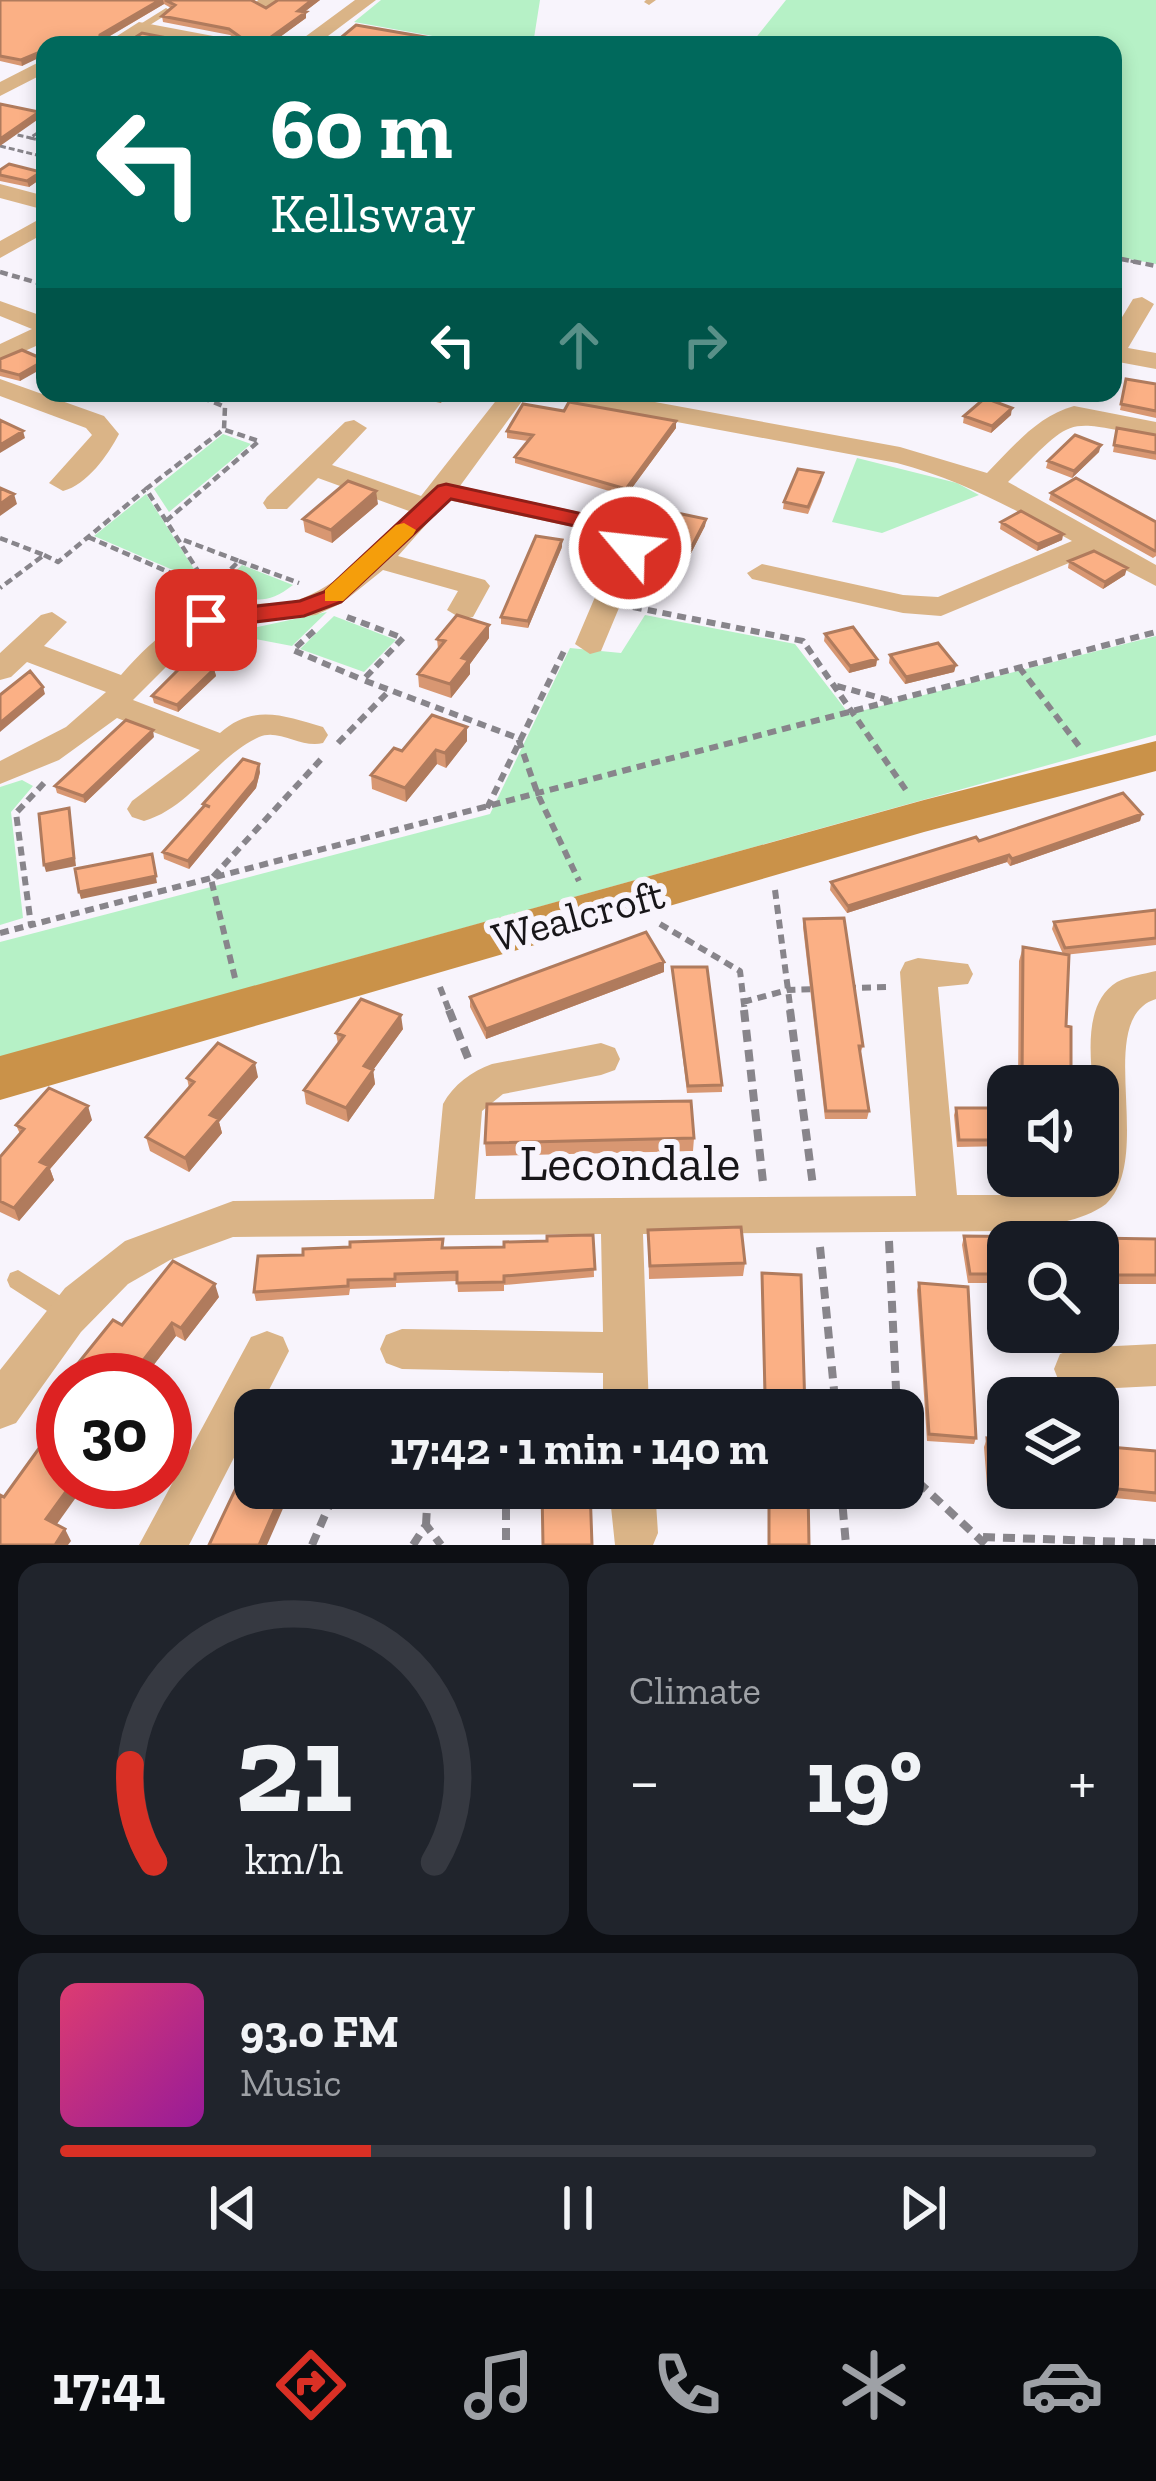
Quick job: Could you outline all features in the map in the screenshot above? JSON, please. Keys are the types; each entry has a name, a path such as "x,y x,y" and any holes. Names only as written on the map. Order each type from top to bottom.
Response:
{"street":[{"path":"317,36 367,0"},
{"path":"127,36 139,28 197,36"},
{"path":"0,90 36,70"},
{"path":"0,190 36,200"},
{"path":"0,251 36,229"},
{"path":"1122,338 1142,304"},
{"path":"0,308 36,325"},
{"path":"0,354 36,334"},
{"path":"1122,355 1156,361"},
{"path":"0,387 36,400"},
{"path":"41,402 95,422 106,434 98,449 63,482"},
{"path":"0,773 45,757 119,696 188,627 206,620 324,608 437,499 508,402"},
{"path":"614,402 900,454 991,484 1156,577"},
{"path":"723,421 737,402"},
{"path":"991,484 1053,423 1074,414 1156,430"},
{"path":"277,503 354,428"},
{"path":"315,468 437,499 606,526 630,548 590,644"},
{"path":"762,573 941,608 1095,542"},
{"path":"374,558 475,586 462,610"},
{"path":"52,622 12,660 119,696 222,746"},
{"path":"144,809 184,783 242,731 266,722 312,735"},
{"name":"Wealcroft","path":"0,1078 924,816 1156,756"},
{"path":"937,980 938,1214"},
{"name":"Lecondale","path":"0,1408 70,1313 116,1269 178,1238 233,1219 1006,1213 1060,1202 1095,1189 1111,1166 1117,1127 1107,1033 1116,1006 1138,986 1156,986"},
{"path":"453,1217 463,1103 492,1080 602,1059"},
{"path":"622,1216 625,1389"},
{"path":"402,1349 623,1353"},
{"path":"163,1545 267,1351"},
{"path":"1076,1369 1156,1365"}],"lane":[{"path":"139,28 166,11"},
{"path":"18,1280 70,1313"}],"path":[{"path":"0,131 36,139"},
{"path":"31,138 36,134"},
{"path":"0,146 36,155"},
{"path":"1122,259 1156,266"},
{"path":"0,272 36,282"},
{"path":"0,538 58,562 224,429 225,407 215,402"},
{"path":"166,521 260,441 224,429"},
{"path":"146,489 210,590"},
{"path":"88,537 269,613"},
{"path":"177,538 297,580 324,608 403,638 363,680"},
{"path":"0,588 44,555"},
{"path":"210,590 239,561"},
{"path":"607,602 802,641 924,816"},
{"path":"324,608 293,650 518,738"},
{"path":"0,933 1156,632"},
{"path":"487,808 567,644 590,644"},
{"path":"1019,667 1097,771"},
{"path":"833,685 890,700"},
{"path":"211,879 390,690"},
{"path":"518,738 538,795 616,905 740,971 766,1215"},
{"path":"31,925 16,813 55,772 45,757"},
{"path":"771,862 817,1214 833,1389"},
{"path":"211,879 242,1008"},
{"path":"843,988 937,980"},
{"path":"439,983 469,1062 492,1080"},
{"path":"743,1002 788,990 824,989"},
{"path":"888,1214 896,1389"},
{"path":"924,1487 984,1541 1156,1544"},
{"path":"311,1545 327,1509"},
{"path":"413,1545 426,1525 427,1509"},
{"path":"506,1509 506,1545"},
{"path":"843,1509 846,1545"},
{"path":"426,1525 441,1545"}],"green space":[{"path":"381,0 540,0 534,36 433,36 354,22"},
{"path":"786,0 1156,0 1156,264 1122,258 1122,36 757,36"},
{"path":"223,434 251,444 169,512 154,489"},
{"path":"857,458 957,483 979,495 882,533 832,522"},
{"path":"146,494 203,583 94,536"},
{"path":"242,565 293,585 274,597 257,600 218,587"},
{"path":"327,612 292,646 245,637 206,638"},
{"path":"645,615 795,644 849,714 1156,636 1156,735 0,1057 0,942 490,814 570,648 621,653"},
{"path":"334,616 396,640 364,672 300,649"},
{"path":"22,780 33,786 11,812 23,918 0,925 0,787"}],"building":[{"path":"0,0 160,0 100,36 36,36 36,54 21,60 0,56"},
{"path":"165,0 251,0 266,8 278,0 312,0 298,11 306,12 273,36 239,36 229,29 162,16 175,5"},
{"path":"356,25 419,36 343,36"},
{"path":"0,104 36,111 36,114 0,139"},
{"path":"9,164 36,171 36,175 27,181 0,175"},
{"path":"22,350 36,356 36,365 19,375 0,370 0,359"},
{"path":"1126,379 1156,384 1156,411 1121,404"},
{"path":"569,402 676,421 626,489 515,457 533,435 507,431 523,404 564,411"},
{"path":"980,402 1012,408 992,426 964,416"},
{"path":"0,420 23,431 0,445"},
{"path":"1117,428 1156,435 1156,453 1114,445"},
{"path":"1075,435 1101,445 1074,471 1048,461"},
{"path":"798,469 823,473 808,507 784,502"},
{"path":"1076,478 1156,522 1156,550 1051,493"},
{"path":"348,481 376,491 331,530 303,519"},
{"path":"0,488 14,494 0,504"},
{"path":"1021,511 1063,534 1038,544 1001,522"},
{"path":"677,513 706,519 672,585 641,579"},
{"path":"536,536 562,540 528,621 501,617"},
{"path":"1094,551 1127,568 1105,582 1069,561"},
{"path":"457,615 489,625 462,658 469,660 450,684 418,674 445,641 437,639"},
{"path":"853,627 877,659 850,666 825,634"},
{"path":"938,643 956,665 906,677 890,655"},
{"path":"188,660 214,669 177,705 152,696"},
{"path":"30,671 43,687 0,723 0,695"},
{"path":"432,715 467,727 445,753 436,750 405,788 371,775 394,748 402,751"},
{"path":"126,720 153,730 83,796 55,786"},
{"path":"243,759 259,764 255,780 188,861 163,852 205,805 210,807 203,804"},
{"path":"1123,793 1142,814 1012,859 1009,855 848,906 831,882 976,837 979,841"},
{"path":"69,808 74,858 44,865 39,814"},
{"path":"152,854 156,876 79,892 75,869"},
{"path":"1156,910 1156,938 1065,948 1054,922"},
{"path":"844,918 869,1111 826,1111 804,919"},
{"path":"646,932 664,962 486,1029 470,997"},
{"path":"1023,947 1069,955 1066,1026 1071,1027 1071,1065 1022,1065"},
{"path":"672,967 707,967 722,1085 688,1086"},
{"path":"361,999 401,1015 364,1066 373,1070 346,1108 304,1090 344,1036 336,1033"},
{"path":"218,1043 255,1063 210,1115 219,1119 185,1158 146,1137 194,1082 187,1078"},
{"path":"49,1088 88,1106 40,1162 49,1166 14,1208 0,1201 0,1157 24,1129 16,1125"},
{"path":"691,1101 694,1138 485,1143 487,1104"},
{"path":"956,1108 987,1108 987,1140 959,1140"},
{"path":"741,1227 745,1263 650,1266 648,1230"},
{"path":"593,1235 595,1269 504,1276 504,1282 457,1283 457,1272 395,1274 395,1279 348,1280 348,1286 254,1292 258,1256 303,1255 303,1249 350,1247 350,1242 443,1239 442,1248 504,1247 504,1242 547,1241 547,1236"},
{"path":"964,1236 987,1236 987,1274 970,1274"},
{"path":"1119,1238 1156,1239 1156,1275 1119,1275"},
{"path":"173,1261 215,1284 181,1328 172,1323 149,1353 86,1353 113,1320 122,1325"},
{"path":"762,1273 801,1275 804,1389 765,1389"},
{"path":"919,1283 968,1287 976,1438 929,1434"},
{"path":"1119,1448 1156,1451 1156,1493 1119,1489"},
{"path":"36,1453 36,1509 53,1509 46,1519 65,1529 55,1545 0,1545 0,1495 4,1497"},
{"path":"234,1492 234,1509 275,1509 259,1545 209,1545"},
{"path":"542,1509 591,1509 592,1545 543,1545"},
{"path":"769,1509 808,1509 809,1545 769,1545"}],"slow traffic":[{"path":"334,596 404,530"}],"route":[{"path":"206,620 304,609 332,597 446,491 606,526 630,548"}]}
